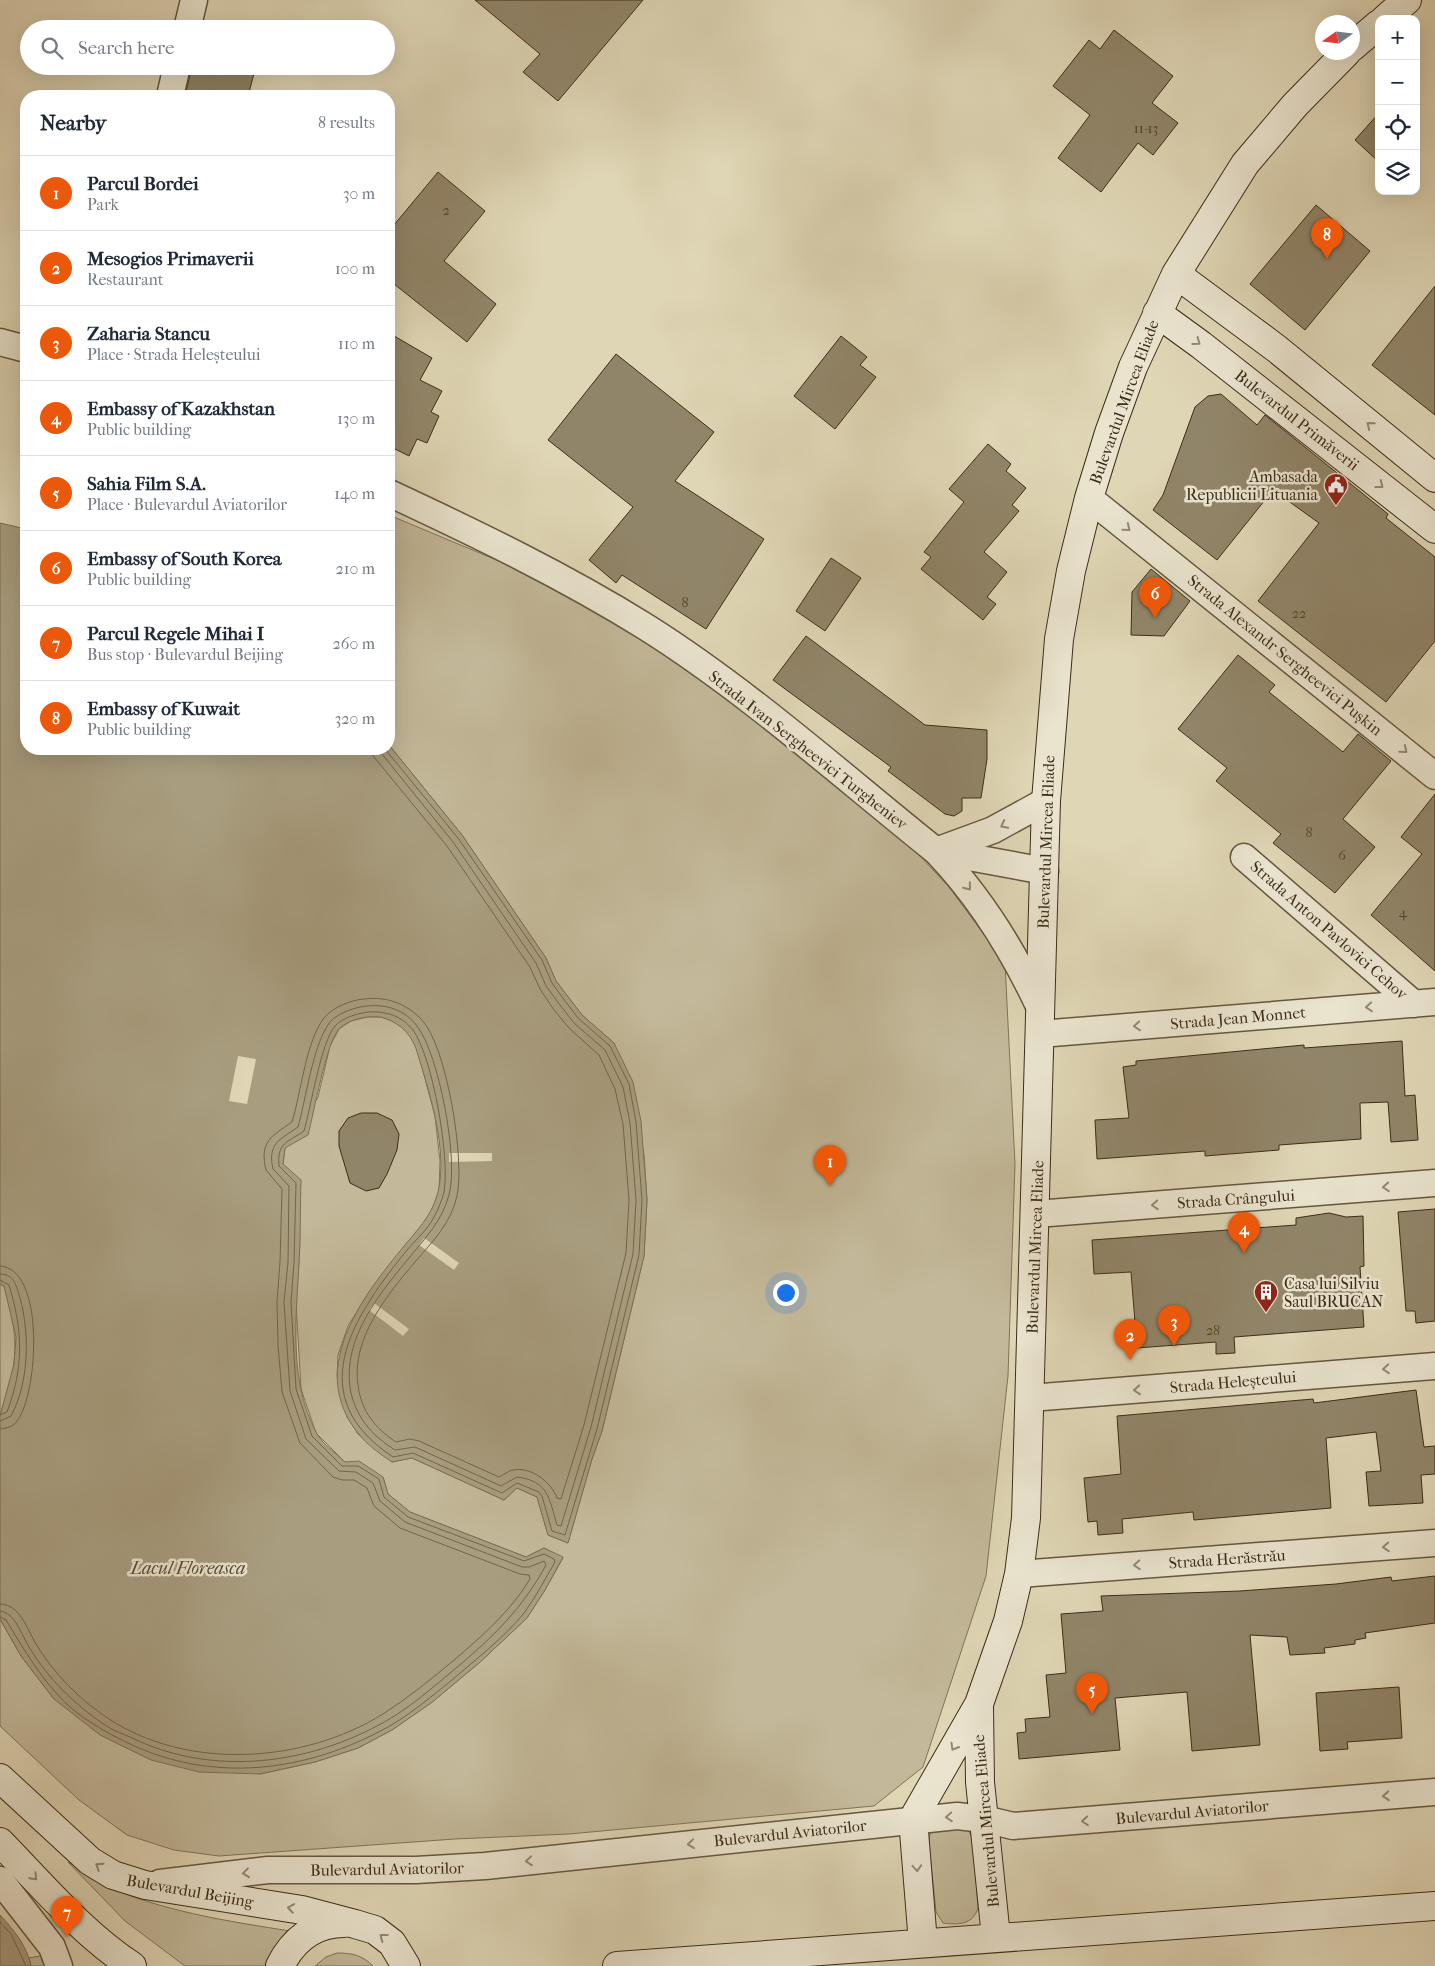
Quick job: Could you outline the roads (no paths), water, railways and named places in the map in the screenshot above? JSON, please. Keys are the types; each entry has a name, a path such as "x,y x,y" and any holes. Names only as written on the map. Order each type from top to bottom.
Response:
{"street":[{"path":"189,20 194,0"},
{"path":"1390,15 1407,0"},
{"path":"1360,40 1375,27"},
{"name":"Bulevardul Mircea Eliade","path":"913,1820 979,1704 1008,1621 1019,1574 1026,1518 1036,1214 1046,801 1059,639 1071,571 1089,498 1109,433 1133,367 1176,274 1245,164 1295,105 1339,60"},
{"path":"171,90 175,75"},
{"path":"1176,274 1277,349 1435,478"},
{"name":"Bulevardul Primăverii","path":"1157,313 1435,529"},
{"path":"0,342 20,347"},
{"name":"Strada Ivan Sergheevici Turgheniev","path":"395,496 520,555 647,628 753,703 936,851 976,897 1000,932 1040,1021"},
{"name":"Strada Alexandr Sergheevici Pușkin","path":"1089,498 1435,776"},
{"path":"936,851 993,830 1046,801"},
{"name":"Strada Ivan Sergheevici Turgheniev","path":"936,851 1045,871"},
{"name":"Strada Anton Pavlovici Cehov","path":"1244,857 1424,1003"},
{"name":"Strada Jean Monnet","path":"1040,1021 1424,1003"},
{"name":"Strada Crângului","path":"1036,1214 1435,1183"},
{"name":"Strada Heleșteului","path":"1030,1398 1435,1366"},
{"name":"Strada Herăstrău","path":"1019,1574 1435,1544"},
{"name":"Bulevardul Mircea Eliade","path":"979,1704 979,1756 996,1936"},
{"name":"Bulevardul Beijing","path":"0,1778 90,1861 114,1875 145,1885 302,1910 355,1924 375,1930 392,1943 411,1964"},
{"name":"Bulevardul Aviatorilor","path":"145,1885 268,1870 416,1870 485,1866 957,1816 984,1819 1013,1826 1435,1792"},
{"path":"913,1820 923,1943"},
{"path":"0,1842 121,1961"},
{"path":"0,1880 52,1947 60,1966"},
{"path":"617,1966 996,1936 1435,1906"},
{"name":"Bulevardul Beijing","path":"280,1966 290,1949 304,1935 328,1924 355,1924"}],"water":[{"name":"Lacul Floreasca","path":"0,523 20,528 20,755 395,755 395,752 462,835 546,958 556,981 582,1015 614,1043 633,1082 641,1121 647,1200 644,1256 602,1431 568,1543 548,1535 537,1497 517,1488 504,1500 412,1458 392,1462 374,1449 358,1433 344,1409 338,1385 339,1361 345,1337 369,1292 432,1209 441,1176 439,1141 428,1087 416,1048 406,1032 396,1024 379,1017 353,1020 338,1030 325,1064 308,1135 285,1148 283,1164 301,1180 296,1350 298,1371 307,1413 318,1436 325,1444 345,1462 359,1461 383,1477 388,1494 410,1512 526,1557 544,1548 563,1557 527,1618 479,1663 431,1703 392,1730 358,1748 315,1762 260,1774 199,1772 151,1760 100,1735 54,1699 21,1656 0,1619 0,1416 14,1364 16,1337 4,1286 0,1284"},
{"path":"0,1915 19,1939 31,1966 0,1966"}],"place":[{"name":"Embassy of Kuwait","path":"1327,259"},
{"name":"Ambasada Republicii Lituania","path":"1336,506"},
{"name":"Embassy of South Korea","path":"1155,618"},
{"name":"Parcul Bordei","path":"830,1186"},
{"name":"Embassy of Kazakhstan","path":"1244,1253"},
{"name":"Casa lui Silviu Saul BRUCAN","path":"1266,1313"},
{"name":"Zaharia Stancu","path":"1174,1346"},
{"name":"Mesogios Primaverii","path":"1130,1360"},
{"name":"Sahia Film S.A.","path":"1092,1714"},
{"name":"Parcul Regele Mihai I","path":"67,1937"}]}
